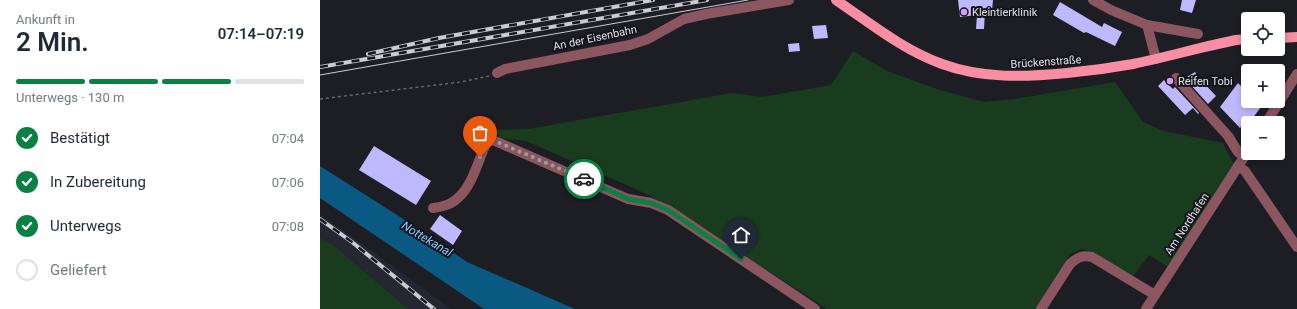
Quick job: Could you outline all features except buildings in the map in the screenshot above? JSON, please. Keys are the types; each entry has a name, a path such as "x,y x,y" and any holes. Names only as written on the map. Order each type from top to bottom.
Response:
{"main road":[{"name":"Brückenstraße","path":"836,0 899,43 926,57 958,70 983,75 1010,77 1038,76 1106,68 1156,59"},
{"path":"1285,38 1297,37"},
{"path":"1156,59 1241,40"}],"street":[{"name":"An der Eisenbahn","path":"497,73 504,69 630,45 648,39 684,20 706,14 790,0"},
{"path":"1093,0 1111,10 1147,25 1198,34"},
{"path":"1147,25 1156,59"},
{"path":"1270,116 1297,74"},
{"path":"1176,78 1228,136 1238,152 1241,153"},
{"path":"434,208 446,205 456,200 467,187 487,142 490,140 495,141 628,199 651,203 668,210 815,309"},
{"name":"Am Nordhafen","path":"1146,309 1242,160"},
{"path":"1238,166 1245,171 1297,247"},
{"path":"1041,309 1070,264 1076,258 1083,255 1092,257 1155,295"}],"path":[{"path":"320,98 461,82 492,76 497,73"}],"shaded area":[{"path":"320,215 350,235 451,309 408,309 332,244 320,238"}],"green space":[{"path":"853,51 887,71 940,90 984,102 1015,99 1115,82 1143,122 1164,131 1223,143 1234,165 1168,267 1149,255 1132,278 1089,251 1082,249 1070,254 1035,309 827,309 649,195 526,141 500,138 495,130 528,129 732,93 762,97 831,85"},
{"path":"320,238 332,244 408,309 320,309"}],"water":[{"name":"Nottekanal","path":"320,166 405,220 467,262 575,309 484,309 320,198"}],"tram line":[{"path":"320,75 748,0"}],"railway":[{"path":"368,54 439,38 653,0"},
{"path":"320,67 707,0"},
{"path":"320,219 352,242 434,309"}],"way so far":[{"path":"480,157 487,142 490,140 495,141 584,179"}],"place":[{"name":"Kleintierklinik","path":"964,12"},
{"name":"Reifen Tobi","path":"1170,81"}],"route":[{"path":"584,179 628,199 651,203 668,210 741,259"}]}
